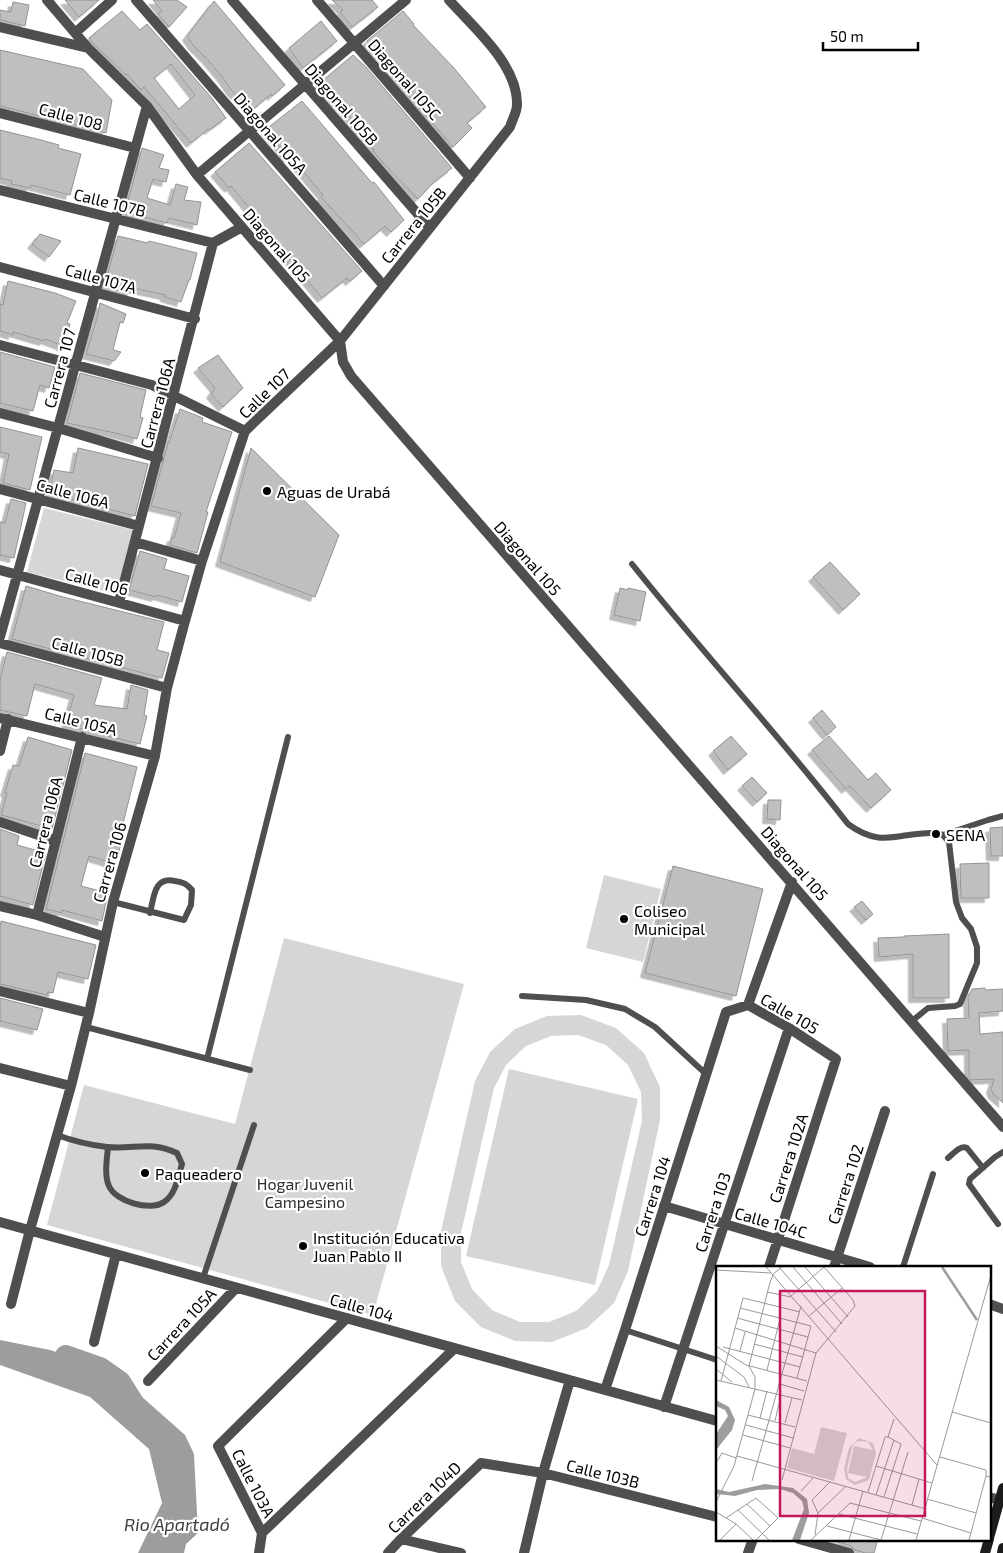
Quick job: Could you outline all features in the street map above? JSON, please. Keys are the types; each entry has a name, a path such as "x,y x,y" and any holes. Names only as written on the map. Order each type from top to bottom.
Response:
{"main road":[{"path":"990,1536 1003,1488"},
{"path":"985,1553 989,1540"},
{"path":"1002,1553 1003,1548"}],"street":[{"name":"Diagonal 105","path":"47,0 88,48 147,106 197,175 340,341 343,362 350,376 792,882 1003,1127"},
{"path":"75,33 112,0"},
{"name":"Diagonal 105A","path":"136,0 384,286"},
{"name":"Diagonal 105B","path":"232,0 430,228"},
{"name":"Diagonal 105C","path":"317,0 470,178"},
{"path":"197,175 406,0"},
{"name":"Carrera 105B","path":"340,341 510,127 517,107 516,87 505,63 449,0"},
{"path":"0,27 88,48"},
{"name":"Carrera 107","path":"0,637 147,106"},
{"name":"Calle 108","path":"0,113 135,148"},
{"name":"Calle 107B","path":"1,194 116,218 213,243"},
{"path":"213,243 242,227"},
{"name":"Carrera 106A","path":"119,602 213,243"},
{"name":"Calle 107A","path":"0,267 194,319"},
{"name":"Calle 107","path":"0,345 152,385 245,431 340,341"},
{"path":"0,413 158,458"},
{"name":"Carrera 106","path":"11,1304 71,1086 89,1014 113,902 154,756 167,688 185,620 202,561 245,431"},
{"name":"Calle 106A","path":"0,489 139,526"},
{"path":"135,542 202,561"},
{"name":"Calle 106","path":"0,570 185,620"},
{"name":"Calle 105B","path":"0,644 167,688"},
{"path":"0,751 4,718"},
{"name":"Calle 105A","path":"4,718 154,756"},
{"name":"Carrera 106A","path":"37,915 82,737"},
{"path":"0,822 56,841"},
{"path":"748,1006 792,882"},
{"path":"0,906 37,915 105,937"},
{"path":"0,991 89,1014"},
{"name":"Calle 105","path":"726,1012 748,1006 789,1028 836,1059"},
{"name":"Carrera 104","path":"605,1390 726,1012"},
{"name":"Carrera 103","path":"664,1407 789,1028"},
{"name":"Carrera 102A","path":"769,1266 836,1059"},
{"path":"0,1068 71,1086"},
{"name":"Carrera 102","path":"836,1262 885,1111"},
{"name":"Calle 104C","path":"664,1206 778,1239 836,1262 863,1266"},
{"name":"Calle 104","path":"0,1222 716,1421"},
{"path":"94,1342 116,1254"},
{"name":"Carrera 105A","path":"148,1381 236,1288"},
{"path":"990,1304 1003,1309"},
{"name":"Calle 103A","path":"262,1534 218,1446 346,1318"},
{"path":"260,1553 262,1534 455,1348"},
{"path":"524,1553 543,1472 570,1380"},
{"name":"Calle 103B","path":"481,1463 543,1472 716,1517"},
{"name":"Carrera 104D","path":"388,1553 481,1463"},
{"path":"401,1539 461,1553"},
{"path":"748,1553 753,1540"},
{"path":"803,1540 849,1553"}],"lane":[{"path":"632,564 792,752 848,824 866,835 882,838 932,832 943,835 1003,816"},
{"path":"208,1059 288,737"},
{"path":"912,1021 928,1008 960,1004 977,964 977,947 971,929 962,918 956,902 948,842 943,835"},
{"path":"113,902 150,913 184,920 191,905 192,890 188,884 168,879 163,880 157,888 150,913"},
{"path":"522,996 586,1000 625,1009 655,1027 706,1074"},
{"path":"86,1027 250,1070"},
{"path":"203,1278 254,1125"},
{"path":"57,1136 73,1141 108,1147 153,1145 165,1147 177,1153 182,1164 173,1192 164,1203 155,1206 135,1205 115,1195 109,1187 106,1175 108,1147"},
{"path":"948,1158 960,1147 964,1147 967,1148 983,1168"},
{"path":"998,1224 969,1184 970,1179 1003,1152"},
{"path":"904,1266 933,1174"},
{"path":"625,1330 716,1360"}],"green space":[{"path":"44,508 133,530 116,594 27,572"},
{"name":"Coliseo Municipal","path":"604,875 661,889 643,962 586,948"},
{"name":"Hogar Juvenil Campesino","path":"284,938 464,984 373,1315 47,1225 84,1085 235,1124"},
{"path":"581,1015 616,1028 644,1053 660,1087 660,1120 628,1271 614,1303 587,1328 552,1342 515,1341 481,1327 455,1301 441,1266 441,1231 475,1081 490,1052 515,1029 547,1016","holes":["578,1035 606,1045 628,1065 641,1092 642,1121 609,1265 597,1291 576,1311 549,1322 520,1322 492,1310 472,1289 461,1262 461,1233 494,1088 506,1065 526,1046 551,1036"]},
{"path":"509,1069 638,1099 595,1285 466,1256"}],"water":[{"name":"Rio Apartadó","path":"0,1340 50,1350 86,1362 132,1388 185,1435 194,1454 198,1533 186,1544 184,1553 138,1553 162,1503 149,1449 90,1397 0,1365"}],"building":[{"path":"65,0 99,0 79,17"},
{"path":"153,0 177,0 187,7 169,27 158,14 162,11"},
{"path":"332,0 372,0 378,7 352,27 340,12 343,10"},
{"path":"214,1 285,85 251,111 231,90 187,36"},
{"path":"13,2 29,5 25,26 0,20 0,10 11,12"},
{"path":"122,11 140,30 147,24 211,97 226,118 208,129 191,143 144,87 141,90 89,38","holes":["171,64 195,95 179,109 154,78"]},
{"path":"403,11 413,25 454,68 486,107 467,123 472,128 453,147 377,59 380,56 367,41"},
{"path":"321,21 337,41 303,68 289,48"},
{"path":"0,50 83,69 112,100 106,133 0,106"},
{"path":"353,55 366,67 452,168 434,182 418,199 383,163 336,101 332,104 316,86"},
{"path":"302,101 372,183 374,182 404,220 391,232 385,226 364,244 321,197 323,195 290,156 284,161 277,152 281,148 265,130"},
{"path":"0,130 59,145 58,148 81,154 70,195 31,185 30,188 11,184 12,181 0,178"},
{"path":"249,143 362,271 350,281 347,278 322,298 270,236 252,218 255,215 231,186 229,188 215,172"},
{"path":"142,148 164,155 159,168 169,170 166,182 153,179 147,198 170,205 176,184 188,187 184,200 201,202 197,225 169,218 167,223 125,212"},
{"path":"40,234 61,241 49,257 32,244"},
{"path":"118,236 148,243 149,241 197,253 190,280 181,302 165,297 165,295 132,288 131,293 104,287"},
{"path":"8,281 55,293 76,301 67,323 70,324 63,346 45,339 44,341 13,332 13,335 0,331 0,304 3,305"},
{"path":"100,303 126,314 123,323 120,322 113,350 121,352 114,361 86,354"},
{"path":"0,352 55,367 49,388 40,385 33,411 0,403"},
{"path":"218,355 243,388 223,407 211,394 215,388 198,368"},
{"path":"80,373 146,390 140,417 143,418 137,439 67,423"},
{"path":"180,409 203,418 202,422 232,432 206,512 208,512 197,553 170,545 172,537 174,538 181,513 151,506 168,443"},
{"path":"0,427 42,437 30,490 3,483 9,454 0,452"},
{"path":"78,448 148,464 135,516 88,504 88,502 49,495 54,470 73,473"},
{"name":"Aguas de Urabá","path":"251,448 339,535 315,597 220,562"},
{"path":"11,499 26,503 14,558 0,555 0,522 5,523"},
{"path":"140,551 167,559 164,569 189,576 182,602 129,590"},
{"path":"830,562 860,594 843,610 813,577"},
{"path":"26,586 164,622 157,650 169,653 162,678 12,639"},
{"path":"620,588 646,592 640,621 614,615"},
{"path":"7,652 102,678 94,705 127,709 131,685 148,690 144,715 147,716 140,744 66,724 74,695 35,684 27,716 0,710 0,680"},
{"path":"822,710 836,727 827,735 813,718"},
{"path":"731,736 747,754 728,770 713,751"},
{"path":"829,736 868,780 876,773 891,790 871,808 850,786 846,789 812,750"},
{"path":"28,737 72,750 52,829 1,815 13,765 19,766"},
{"path":"85,753 137,767 119,840 122,841 115,864 89,856 81,886 108,893 102,921 62,910 62,913 46,909"},
{"path":"752,777 767,793 757,802 742,786"},
{"path":"768,800 781,800 780,820 767,819"},
{"path":"1003,827 1003,856 991,856 990,828"},
{"path":"0,829 19,836 17,845 46,853 33,905 0,896"},
{"path":"989,863 989,898 961,898 960,864"},
{"path":"673,866 763,889 736,996 645,973"},
{"path":"862,901 873,914 866,920 854,907"},
{"path":"1,921 96,945 88,979 58,972 53,993 48,992 47,995 0,984"},
{"path":"949,934 949,998 913,998 913,954 879,957 878,938"},
{"path":"985,988 985,990 1003,989 1003,1011 979,1013 980,1034 1003,1032 1003,1103 993,1094 991,1089 994,1079 971,1080 969,1077 969,1050 948,1051 947,1019 969,1018 968,997 972,989"},
{"path":"0,998 43,1009 37,1030 0,1021"},
{"path":"831,1540 878,1540 874,1553 855,1550 851,1546"}],"waterway":[{"path":"66,1356 100,1368 120,1382 132,1401"}],"place":[{"name":"Aguas de Urabá","path":"267,491"},
{"name":"SENA","path":"936,834"},
{"name":"Coliseo Municipal","path":"624,919"},
{"name":"Paqueadero","path":"145,1173"},
{"name":"Institución Educativa Juan Pablo II","path":"303,1246"}]}
